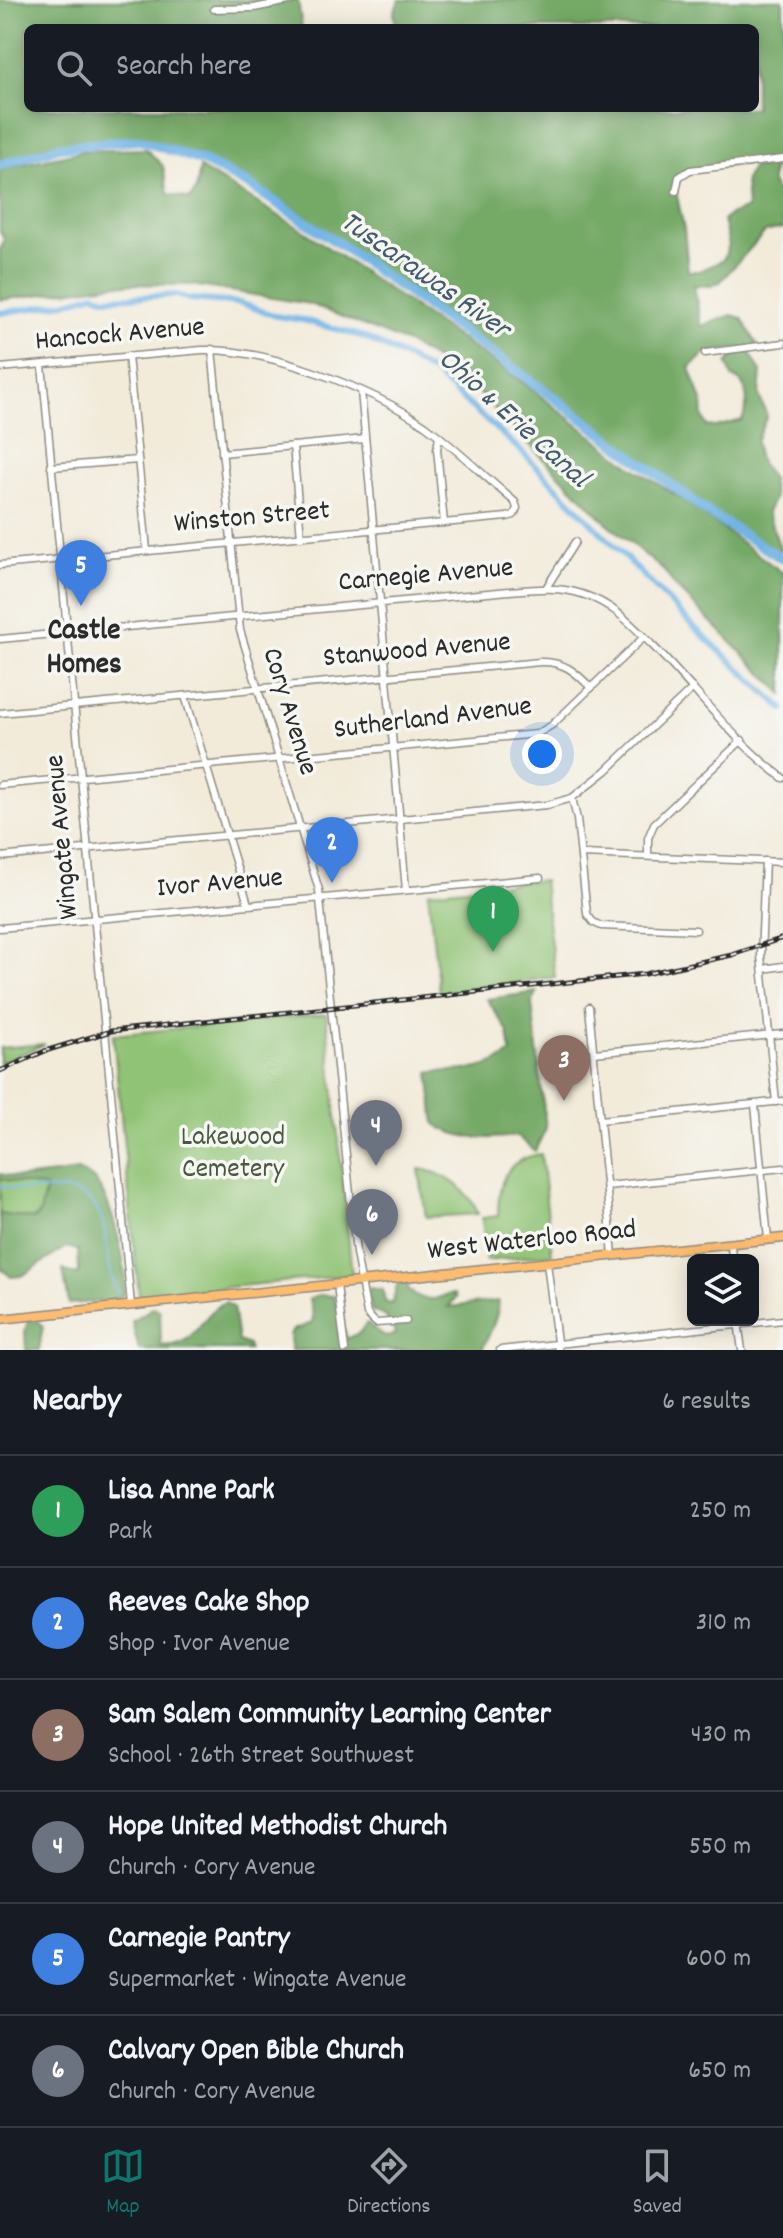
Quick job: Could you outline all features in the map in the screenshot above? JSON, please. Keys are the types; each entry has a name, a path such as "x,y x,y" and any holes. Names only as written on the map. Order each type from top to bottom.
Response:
{"main road":[{"name":"West Waterloo Road","path":"0,1319 783,1238"}],"street":[{"path":"214,9 263,7 294,0"},
{"path":"676,191 679,177 690,170 783,159"},
{"path":"705,353 783,343"},
{"name":"Hancock Avenue","path":"0,368 212,349 275,360 361,391 422,424 515,502 516,512 507,517"},
{"name":"Cory Avenue","path":"212,349 240,630 320,899 367,1314 372,1322 406,1321"},
{"path":"128,356 147,550"},
{"name":"Wingate Avenue","path":"42,365 131,1305"},
{"path":"361,391 406,890"},
{"path":"439,437 437,449 444,523"},
{"path":"222,453 365,439"},
{"path":"293,446 301,537"},
{"path":"51,467 138,460"},
{"name":"Winston Street","path":"0,565 507,517"},
{"path":"546,588 575,542"},
{"name":"Carnegie Avenue","path":"0,639 546,588 574,591 605,603 630,621 742,740 783,778"},
{"name":"Sutherland Avenue","path":"0,785 393,749 542,732 644,637"},
{"name":"Stanwood Avenue","path":"0,713 552,662 573,670 591,688"},
{"path":"0,857 539,806 572,798 606,771 693,688"},
{"path":"185,696 248,904"},
{"path":"648,856 648,838 654,824 742,740"},
{"path":"572,798 587,914 595,924 696,930"},
{"path":"581,854 783,862"},
{"path":"600,1120 780,1101 763,969 765,861"},
{"name":"Ivor Avenue","path":"0,928 540,878"},
{"path":"763,969 783,966"},
{"path":"589,1007 613,1255"},
{"path":"594,1053 783,1034"},
{"path":"755,1105 768,1239"},
{"path":"607,1186 783,1168"},
{"path":"731,1243 732,1254"},
{"path":"547,1263 558,1346"},
{"path":"337,1285 345,1350"},
{"path":"759,1321 783,1320"},
{"path":"500,1350 558,1346 708,1326"},
{"path":"739,1326 742,1350"}],"green space":[{"path":"0,0 298,0 301,24 24,24 24,112 759,112 759,24 395,24 394,13 399,0 783,0 783,159 690,170 679,178 676,191 688,271 700,271 723,260 729,245 723,221 729,215 747,208 745,180 753,167 774,167 771,180 783,209 783,228 765,232 720,282 711,286 694,285 701,326 732,315 742,318 758,346 705,353 690,368 702,401 703,417 707,426 716,427 742,420 746,407 745,389 732,377 727,363 737,352 749,351 761,372 759,395 767,416 756,441 758,458 771,478 774,498 767,512 781,550 772,555 341,245 250,185 205,162 140,141 59,147 0,165"},
{"path":"146,149 163,166 168,194 190,199 196,190 200,168 301,229 525,384 632,467 688,503 783,573 783,694 675,586 664,571 606,522 460,374 407,343 310,304 192,285 117,284 0,300 0,250 4,240 0,230 0,169 83,151"},
{"path":"543,880 555,977 439,993 428,892"},
{"path":"537,992 532,1004 546,1128 535,1151 517,1136 464,1136 435,1124 429,1072 483,1067 511,1053 508,1032 487,999"},
{"name":"Lakewood Cemetery","path":"326,1014 352,1275 139,1296 113,1035"},
{"path":"45,1044 0,1063 0,1048"},
{"path":"541,1154 552,1254 486,1261 482,1218 498,1216 502,1183 511,1167"},
{"path":"419,1169 438,1174 455,1184 469,1198 478,1214 426,1217"},
{"path":"79,1171 93,1179 101,1191 118,1236 125,1284 123,1295 109,1301 69,1304 63,1270 79,1273 78,1250 67,1247 22,1276 11,1277 2,1269 0,1214 34,1219 40,1213 46,1188 0,1179 0,1174 21,1178"},
{"path":"0,1179 46,1187 40,1213 34,1219 0,1214"},
{"path":"407,1283 409,1291 425,1299 454,1294 456,1298 448,1307 498,1301 496,1318 482,1350 291,1350 290,1335 293,1330 312,1323 309,1299 318,1295 334,1296 347,1339 359,1333 367,1323 384,1336 393,1336 395,1332 385,1316 372,1311 367,1293 370,1288 383,1290 385,1302 392,1304 397,1285"},
{"path":"225,1302 233,1307 238,1341 248,1345 249,1350 139,1350 132,1321 154,1307 160,1311 161,1345 173,1345 190,1336"},
{"path":"28,1320 38,1321 43,1326 39,1350 26,1350"}],"waterway":[{"name":"Tuscarawas River","path":"0,165 59,147 140,140 205,162 249,185 341,245 713,516 783,559"},
{"name":"Ohio & Erie Canal","path":"0,313 65,303 95,294 106,298 177,295 189,299 240,303 276,316 303,320 364,337 407,358 432,372 520,450 695,628 783,709"},
{"path":"0,1185 19,1189 65,1190 88,1198 103,1221 118,1293"}],"railway":[{"path":"0,1071 45,1051 111,1031 645,974 732,955 783,938"}],"place":[{"name":"Carnegie Pantry","path":"81,606"},
{"name":"Reeves Cake Shop","path":"332,883"},
{"name":"Lisa Anne Park","path":"493,952"},
{"name":"Sam Salem Community Learning Center","path":"564,1101"},
{"name":"Hope United Methodist Church","path":"376,1166"},
{"name":"Calvary Open Bible Church","path":"372,1255"}],"district":[{"name":"Castle Homes","path":"84,649"}]}
